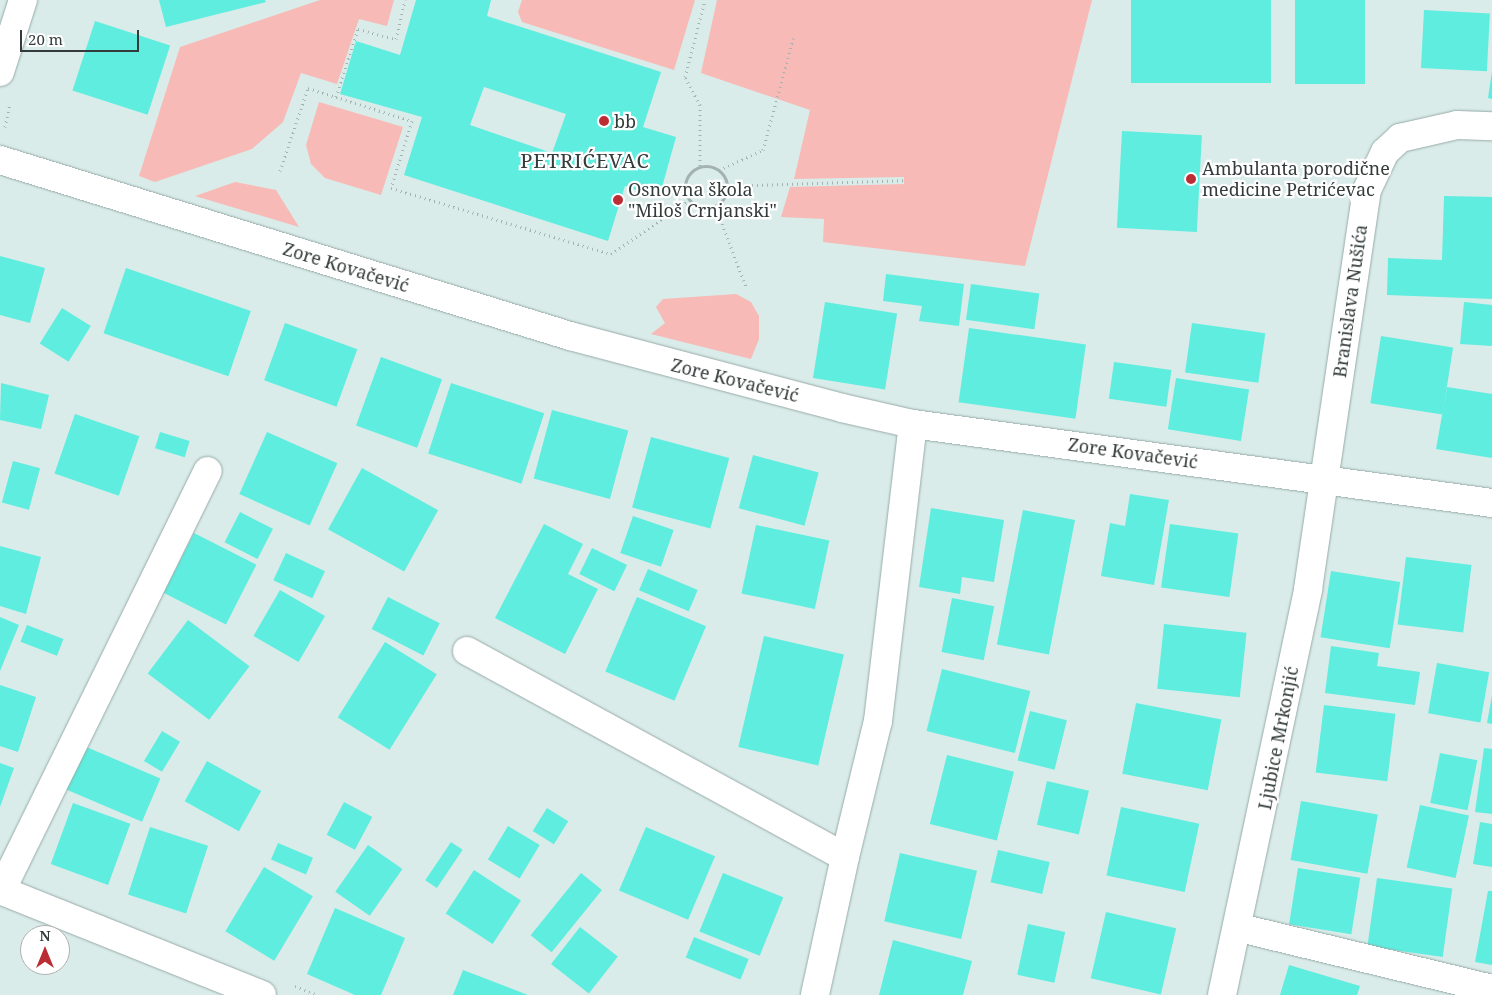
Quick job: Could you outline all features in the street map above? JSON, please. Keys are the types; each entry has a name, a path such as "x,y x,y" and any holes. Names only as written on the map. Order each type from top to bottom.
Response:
{"street":[{"path":"0,72 23,0"},
{"name":"Branislava Nušića","path":"1324,479 1367,190 1376,166 1400,138 1457,125 1492,126"},
{"name":"Zore Kovačević","path":"4,148 570,336 913,424 1492,503"},
{"path":"815,995 845,857 878,721 913,424"},
{"path":"208,471 1,890 262,995"},
{"name":"Ljubice Mrkonjić","path":"1222,995 1240,928 1308,589 1324,479"},
{"path":"467,650 845,857"},
{"path":"1240,928 1492,989"}],"path":[{"path":"336,97 358,29 396,39 404,0"},
{"path":"705,0 685,77 700,105 700,166 685,180 690,200 702,207 715,206 725,196 727,186 719,170"},
{"path":"700,166 719,170 763,150 794,35"},
{"path":"280,171 308,88 412,122 391,188 611,254 690,200"},
{"path":"4,148 5,120 10,102"},
{"path":"727,186 904,180"},
{"path":"715,206 746,288"}],"shaded area":[{"path":"320,0 394,0 387,26 359,19 337,84 301,73 283,122 252,149 155,182 139,176 180,47"},
{"path":"522,0 695,0 674,70 522,22 518,12"},
{"path":"717,0 1092,0 1025,266 823,242 824,219 781,217 790,187 904,184 904,177 794,179 810,110 701,73"},
{"path":"319,102 403,127 381,195 325,178 311,164 306,145"},
{"path":"235,182 276,190 299,227 195,196"},
{"path":"736,294 751,302 759,316 759,339 751,359 651,334 665,323 656,307 663,299"}],"building":[{"path":"159,0 265,0 266,2 166,27"},
{"name":"bb","path":"416,0 491,0 487,16 661,72 643,127 676,137 659,198 625,186 608,241 404,175 422,117 340,94 356,41 400,55","holes":["484,87 566,114 552,153 470,125"]},
{"path":"1131,0 1271,0 1271,83 1131,83"},
{"path":"1295,0 1365,0 1365,84 1295,84"},
{"path":"1424,10 1490,13 1487,71 1421,68"},
{"path":"95,21 170,45 148,115 72,90"},
{"path":"1492,71 1492,99 1488,98"},
{"path":"1122,131 1202,135 1197,232 1117,228"},
{"path":"1444,196 1492,197 1492,299 1387,295 1388,258 1442,260"},
{"path":"0,256 45,268 30,323 0,315"},
{"path":"126,268 251,311 228,376 104,333"},
{"path":"886,274 964,284 959,326 919,321 922,306 883,301"},
{"path":"971,284 1039,294 1034,329 966,320"},
{"path":"825,302 897,313 885,389 813,378"},
{"path":"1464,302 1492,305 1492,346 1460,344"},
{"path":"62,308 91,326 69,362 40,344"},
{"path":"285,323 357,349 336,407 264,380"},
{"path":"1192,323 1265,333 1258,383 1185,373"},
{"path":"969,328 1086,344 1075,419 959,402"},
{"path":"1381,336 1453,347 1442,415 1370,403"},
{"path":"381,357 442,379 417,448 356,426"},
{"path":"1114,362 1171,370 1166,407 1109,399"},
{"path":"1176,378 1249,390 1241,441 1168,429"},
{"path":"1,383 49,395 41,429 0,420"},
{"path":"451,383 544,413 521,484 428,453"},
{"path":"1447,387 1492,394 1492,458 1436,449"},
{"path":"552,410 628,430 610,499 534,479"},
{"path":"75,414 139,436 119,496 54,474"},
{"path":"160,432 190,441 185,457 155,448"},
{"path":"267,432 337,463 310,525 239,494"},
{"path":"651,437 729,458 710,528 632,508"},
{"path":"753,455 819,473 804,526 739,508"},
{"path":"13,461 40,468 29,510 2,503"},
{"path":"362,468 438,510 404,571 328,529"},
{"path":"1130,494 1169,500 1154,585 1101,576 1110,523 1125,526"},
{"path":"931,508 1004,520 994,582 962,577 960,594 919,587"},
{"path":"1023,510 1075,520 1049,655 997,644"},
{"path":"240,512 273,529 258,559 225,542"},
{"path":"633,516 674,530 661,567 620,553"},
{"path":"544,524 583,544 568,574 598,589 565,654 495,618"},
{"path":"1170,524 1238,534 1229,597 1161,587"},
{"path":"756,525 829,541 815,609 741,593"},
{"path":"194,533 256,565 226,624 164,593"},
{"path":"0,546 41,557 26,614 0,606"},
{"path":"592,548 627,565 614,591 579,574"},
{"path":"286,553 325,571 312,598 273,580"},
{"path":"1406,557 1472,565 1463,633 1398,624"},
{"path":"648,569 698,590 689,611 639,590"},
{"path":"1331,571 1400,582 1390,648 1321,637"},
{"path":"280,590 325,616 299,662 254,636"},
{"path":"388,597 440,623 423,655 372,629"},
{"path":"637,597 706,626 674,701 605,672"},
{"path":"952,598 994,606 984,660 942,652"},
{"path":"0,617 19,625 0,671"},
{"path":"188,620 249,666 209,720 148,674"},
{"path":"1164,624 1247,633 1240,697 1157,689"},
{"path":"27,625 63,639 57,656 21,642"},
{"path":"764,636 844,654 818,766 738,747"},
{"path":"385,642 437,674 390,750 338,717"},
{"path":"1331,646 1379,653 1377,666 1420,672 1415,705 1325,693"},
{"path":"1437,663 1489,672 1480,722 1428,713"},
{"path":"942,669 1030,691 1015,753 927,731"},
{"path":"0,685 36,697 18,752 0,746"},
{"path":"1492,695 1492,724 1487,723"},
{"path":"1136,703 1221,720 1208,790 1122,774"},
{"path":"1324,705 1395,714 1387,781 1316,772"},
{"path":"1030,711 1067,720 1055,770 1018,760"},
{"path":"162,731 180,742 162,772 144,761"},
{"path":"84,746 160,778 142,822 66,789"},
{"path":"1484,748 1492,749 1492,814 1475,812"},
{"path":"1440,753 1477,760 1468,810 1430,803"},
{"path":"947,755 1014,772 997,841 930,824"},
{"path":"207,761 261,791 239,831 185,801"},
{"path":"0,763 14,768 0,807"},
{"path":"1047,781 1089,791 1079,835 1037,825"},
{"path":"1301,801 1378,815 1367,874 1291,860"},
{"path":"344,802 372,817 355,850 327,835"},
{"path":"73,803 130,824 108,885 51,864"},
{"path":"1420,805 1469,815 1456,878 1407,868"},
{"path":"1121,807 1199,824 1185,892 1106,875"},
{"path":"547,808 568,821 554,844 533,831"},
{"path":"1480,822 1492,824 1492,867 1473,864"},
{"path":"508,826 540,845 520,878 488,859"},
{"path":"150,827 208,846 186,913 128,895"},
{"path":"646,827 715,856 688,920 619,891"},
{"path":"451,842 463,850 437,888 425,880"},
{"path":"278,843 313,858 306,874 271,860"},
{"path":"368,845 402,869 370,916 335,892"},
{"path":"998,850 1050,862 1042,894 991,882"},
{"path":"900,853 977,871 961,939 884,921"},
{"path":"264,867 313,896 274,961 225,931"},
{"path":"1298,868 1360,878 1351,934 1289,924"},
{"path":"474,870 521,900 493,944 446,914"},
{"path":"581,873 602,890 552,952 531,935"},
{"path":"723,873 783,897 760,956 699,931"},
{"path":"1377,878 1452,889 1443,957 1367,946"},
{"path":"1488,891 1492,891 1492,965 1475,962"},
{"path":"335,908 405,938 381,995 355,995 307,974"},
{"path":"1106,912 1176,928 1161,994 1091,978"},
{"path":"1028,924 1065,932 1054,983 1017,975"},
{"path":"580,927 618,957 589,994 551,964"},
{"path":"694,937 749,959 740,979 686,957"},
{"path":"893,940 972,961 963,995 879,995"},
{"path":"1289,965 1360,986 1357,995 1280,995"},
{"path":"463,970 528,995 453,995"}],"place":[{"name":"bb","path":"604,121"},
{"name":"Ambulanta porodične medicine Petrićevac","path":"1191,179"},
{"name":"Osnovna škola \"Miloš Crnjanski\"","path":"618,200"}],"district":[{"name":"PETRIĆEVAC","path":"585,160"}]}
